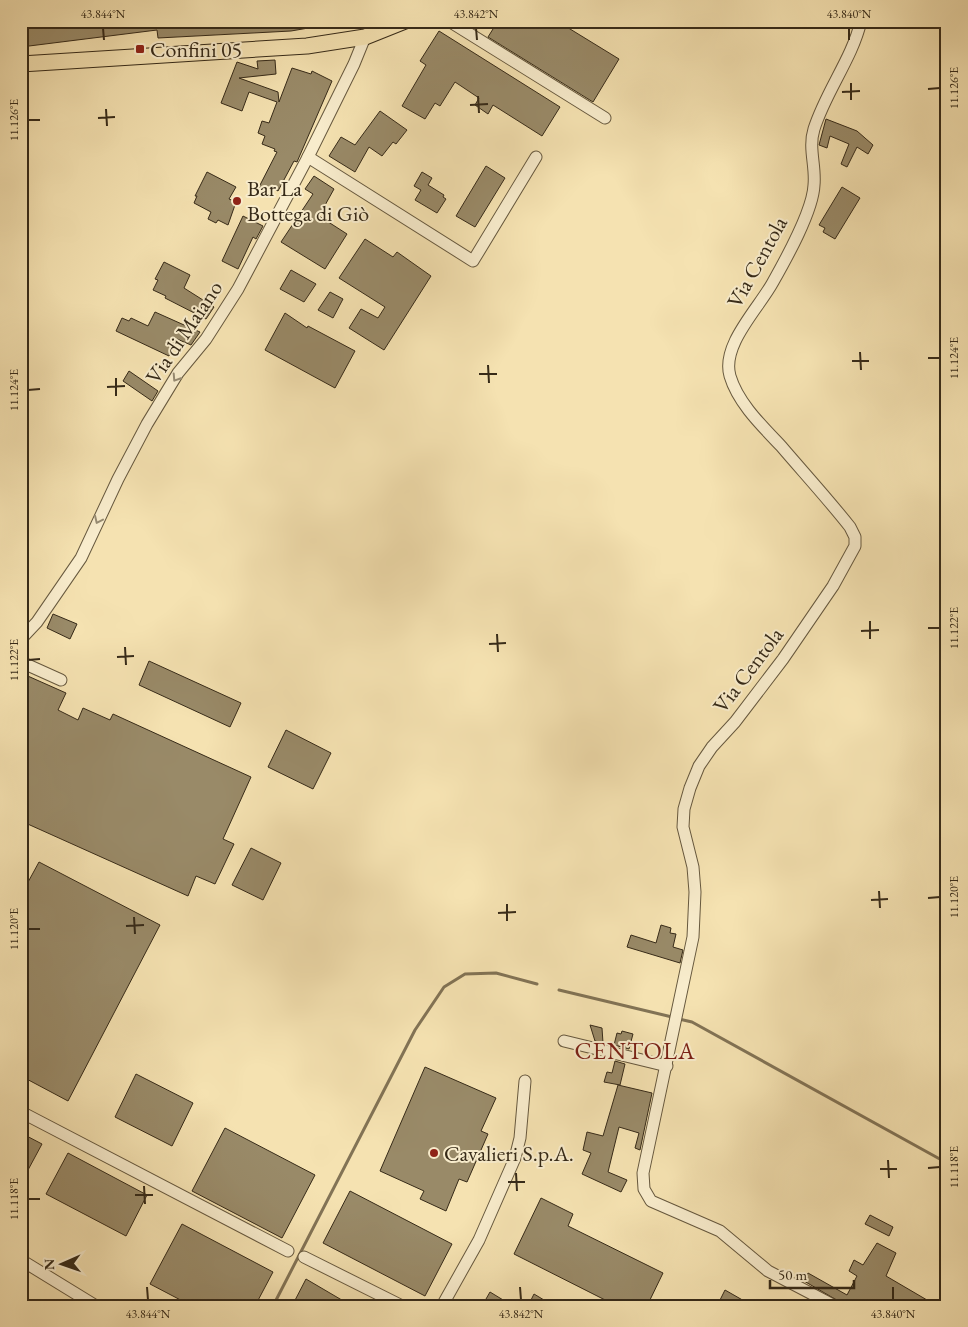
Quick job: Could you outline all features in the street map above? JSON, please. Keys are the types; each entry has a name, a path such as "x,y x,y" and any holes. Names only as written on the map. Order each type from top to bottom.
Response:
{"main road":[{"path":"21,64 279,49 334,43 365,37 405,21"}],"street":[{"path":"449,21 605,118"},
{"name":"Via Centola","path":"835,1306 768,1272 720,1231 662,1208 647,1196 643,1173 681,1000 692,937 695,892 693,867 683,827 684,809 690,788 699,766 784,659 833,586 855,546 855,537 850,527 755,418 735,390 729,375 728,362 739,334 773,283 812,200 814,184 811,140 822,108 857,38 861,21"},
{"name":"Via di Maiano","path":"21,639 37,622 81,558 118,479 147,424 178,373 206,339 238,288 308,157 354,64 365,37"},
{"path":"308,157 473,260 536,157"},
{"path":"21,662 61,680"},
{"path":"564,1040 667,1066"},
{"path":"442,1306 479,1240 515,1158 520,1138 525,1081"},
{"path":"21,1112 288,1251"},
{"path":"304,1257 402,1306"},
{"path":"21,1260 96,1306"}],"building":[{"path":"21,21 320,21 320,26 291,31 158,38 157,30 21,47"},
{"path":"498,21 557,21 619,59 593,102 488,37"},
{"path":"439,31 560,107 542,136 493,105 488,114 475,105 479,98 455,82 440,106 435,103 425,119 402,106 426,65 420,61"},
{"path":"275,60 276,74 239,78 278,92 279,102 292,68 311,74 312,71 332,81 297,162 294,161 278,191 270,186 267,191 259,187 277,152 274,151 275,149 262,144 265,136 258,133 262,121 269,123 277,102 249,92 242,111 221,103 237,62 258,69 257,61"},
{"path":"380,111 407,130 396,144 393,142 382,156 369,147 355,172 329,156 341,137 355,145"},
{"path":"826,119 857,131 873,145 868,154 857,147 847,167 841,164 849,144 830,136 827,148 819,145"},
{"path":"486,166 505,178 475,227 456,216"},
{"path":"207,172 236,187 229,199 236,202 228,225 218,220 216,223 208,219 211,212 194,203 197,196 195,196"},
{"path":"422,172 432,178 428,185 444,195 443,197 446,199 437,213 415,200 421,190 414,186"},
{"path":"314,176 334,189 319,216 347,234 325,269 281,242 313,194 305,189"},
{"path":"842,187 860,198 835,239 823,232 825,228 819,225"},
{"path":"243,216 263,226 256,239 253,237 238,269 222,261"},
{"path":"365,239 393,257 397,252 431,276 384,350 349,328 361,309 378,318 385,307 339,278"},
{"path":"164,262 190,275 184,288 214,307 206,319 153,290 158,280 155,279"},
{"path":"291,270 316,284 304,302 280,289"},
{"path":"330,292 343,299 333,318 318,310"},
{"path":"155,312 200,332 191,345 177,339 169,356 116,331 122,318 129,321 131,318 148,326"},
{"path":"285,313 307,328 308,326 355,351 335,388 265,350"},
{"path":"129,371 158,391 152,401 123,381"},
{"path":"53,614 77,624 70,639 47,628"},
{"path":"149,661 241,703 230,727 139,685"},
{"path":"21,673 66,693 58,710 78,720 83,708 110,720 113,714 251,777 223,839 234,844 215,884 196,876 188,896 21,821 21,795 26,785 21,783"},
{"path":"286,730 331,753 313,789 268,767"},
{"path":"251,848 281,863 263,900 232,885"},
{"path":"39,862 160,925 68,1101 21,1076 21,895"},
{"path":"661,925 671,928 670,933 676,934 673,947 683,950 680,963 627,947 631,935 656,943"},
{"path":"590,1025 602,1028 603,1043 595,1041"},
{"path":"622,1031 633,1034 629,1049 614,1045 617,1033 621,1034"},
{"path":"615,1061 625,1064 620,1085 604,1082 607,1072 612,1073"},
{"name":"Cavalieri S.p.A.","path":"425,1067 496,1098 481,1131 488,1134 467,1182 459,1179 446,1211 420,1199 424,1191 380,1171"},
{"path":"136,1074 193,1103 172,1146 115,1117"},
{"path":"618,1085 652,1093 640,1150 635,1148 639,1133 619,1127 608,1172 627,1180 621,1192 582,1174 591,1153 583,1150 587,1132 603,1136"},
{"path":"225,1128 315,1175 282,1238 192,1191"},
{"path":"21,1133 42,1144 21,1183"},
{"path":"68,1153 147,1195 126,1236 46,1194"},
{"path":"350,1191 452,1244 425,1296 323,1243"},
{"path":"541,1198 573,1214 568,1226 663,1273 647,1306 617,1306 514,1254"},
{"path":"870,1215 893,1227 889,1236 865,1224"},
{"path":"182,1224 273,1272 255,1306 192,1306 150,1284"},
{"path":"877,1243 896,1253 886,1276 927,1300 923,1306 847,1306 804,1281 808,1273 847,1295 857,1276 849,1271 854,1260 863,1265"},
{"path":"306,1279 352,1306 292,1306"},
{"path":"725,1290 753,1306 717,1306"},
{"path":"490,1292 513,1306 482,1306"},
{"path":"534,1294 554,1306 528,1306"}],"waterway":[{"path":"273,1306 415,1030 444,987 465,974 496,973 537,984"},
{"path":"559,990 672,1017"},
{"path":"679,1019 692,1022 947,1163"}],"place":[{"name":"Confini 05","path":"140,49"},
{"name":"Bar La Bottega di Giò","path":"237,201"},
{"name":"Cavalieri S.p.A.","path":"434,1153"}],"district":[{"name":"CENTOLA","path":"635,1050"}]}
